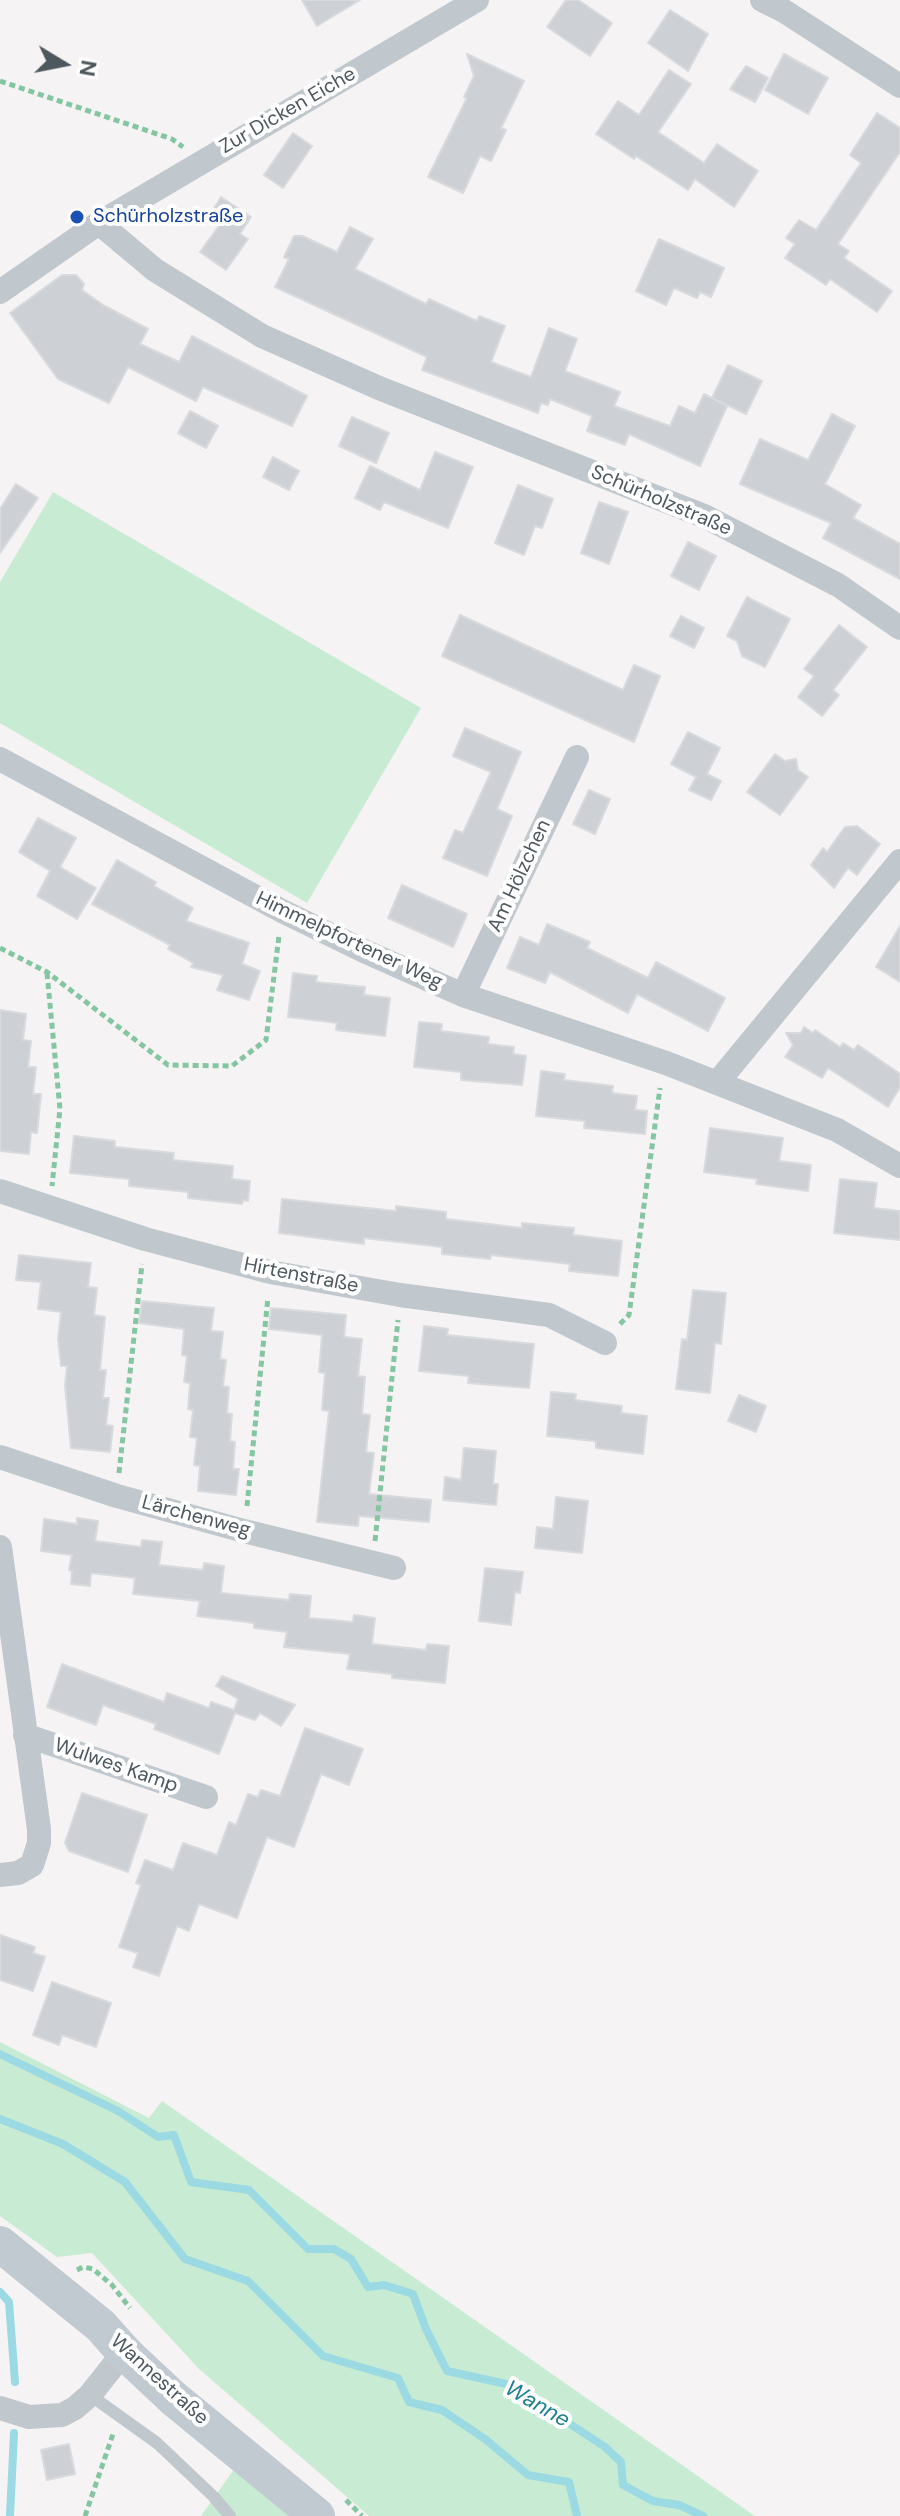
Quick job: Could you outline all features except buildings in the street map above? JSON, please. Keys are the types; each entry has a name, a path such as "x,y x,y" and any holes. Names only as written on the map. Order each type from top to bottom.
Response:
{"street":[{"name":"Zur Dicken Eiche","path":"99,223 477,0"},
{"path":"762,0 900,86"},
{"path":"0,292 99,223"},
{"name":"Schürholzstraße","path":"99,223 155,270 262,336 379,388 704,516 838,585 900,628"},
{"name":"Am Hölzchen","path":"463,995 577,757"},
{"name":"Himmelpfortener Weg","path":"0,759 282,911 463,995 717,1083 837,1130 900,1166"},
{"path":"717,1083 891,889 900,861"},
{"name":"Hirtenstraße","path":"0,1191 145,1239 270,1272 400,1295 549,1315 605,1343"},
{"name":"Lärchenweg","path":"0,1457 117,1496 383,1565"},
{"name":"Wulwes Kamp","path":"0,1547 39,1843 32,1865 18,1873 0,1875"},
{"name":"Wulwes Kamp","path":"25,1735 206,1797"},
{"name":"Wannestraße","path":"0,2244 101,2326 173,2398 317,2516"},
{"path":"0,2408 29,2417 53,2417 75,2408 90,2395 124,2352"}],"lane":[{"path":"90,2395 180,2463 230,2516"}],"path":[{"path":"0,81 172,139 204,160"},
{"path":"0,948 47,972 168,1065 232,1066 266,1040 282,911"},
{"path":"47,972 60,1109 50,1208"},
{"path":"605,1343 629,1315 660,1086"},
{"path":"117,1496 145,1239"},
{"path":"244,1531 270,1272"},
{"path":"383,1565 400,1295"},
{"path":"85,2516 119,2414"}],"green space":[{"path":"53,492 421,708 307,903 0,723 0,582"},
{"path":"0,2042 149,2118 162,2101 755,2516 369,2516 199,2369 92,2253 57,2257 0,2216"},
{"path":"237,2465 293,2516 201,2516"}],"waterway":[{"name":"Wanne","path":"0,2054 118,2111 158,2137 174,2135 191,2182 249,2190 308,2249 334,2249 351,2259 368,2287 384,2285 413,2294 447,2371 511,2385 605,2447 621,2462 623,2485 653,2501 679,2505 703,2516"},
{"path":"0,2119 63,2144 125,2182 185,2259 248,2281 323,2356 398,2378 409,2402 442,2410 485,2439 528,2475 569,2482 577,2516"},
{"path":"0,2292 9,2302 15,2382"},
{"path":"10,2516 14,2433"}],"place":[{"name":"Schürholzstraße","path":"77,217"}]}
